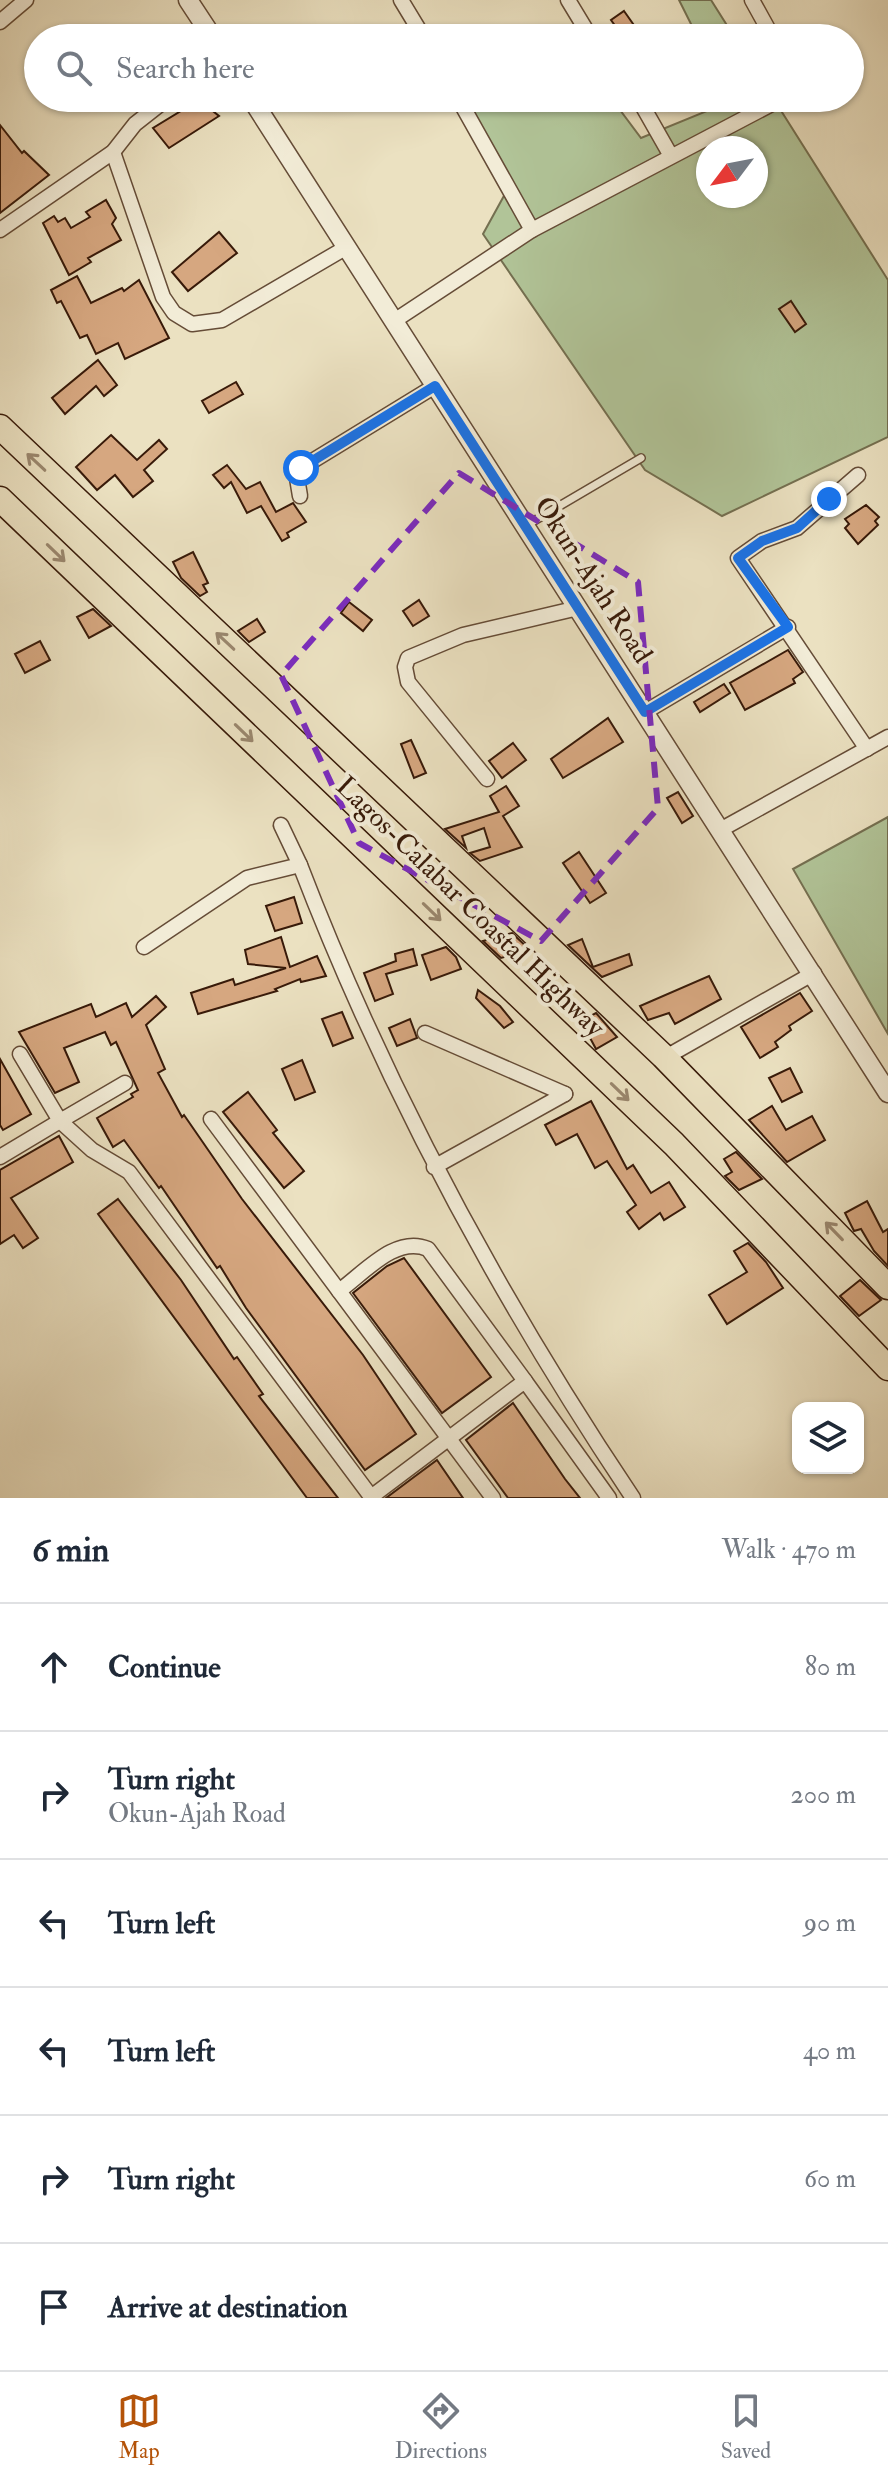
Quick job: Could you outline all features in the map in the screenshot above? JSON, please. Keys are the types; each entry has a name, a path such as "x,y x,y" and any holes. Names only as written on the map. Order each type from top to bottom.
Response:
{"highway":[{"name":"Lagos-Calabar Coastal Highway","path":"0,427 663,1056 888,1287"},
{"name":"Lagos-Calabar Coastal Highway","path":"0,499 674,1144 888,1368"}],"street":[{"path":"0,22 26,0"},
{"path":"188,0 204,24"},
{"path":"401,0 416,24"},
{"path":"568,0 583,24"},
{"path":"752,0 765,24"},
{"path":"0,230 113,152 135,124 150,112"},
{"name":"Okun-Ajah Road","path":"260,112 888,1093"},
{"path":"466,112 532,230"},
{"path":"646,112 671,156"},
{"path":"394,321 532,230 756,112"},
{"path":"113,152 163,297 174,313 192,324 222,320 347,247"},
{"path":"300,496 297,478 301,468 435,386"},
{"path":"858,475 797,528 762,541 738,558 788,627 867,749"},
{"path":"487,779 408,682 405,667 408,658 463,635 578,608"},
{"path":"645,712 788,627"},
{"path":"720,830 888,737"},
{"path":"281,825 434,1167 531,1338 633,1498"},
{"path":"144,947 247,878 300,865"},
{"path":"673,1053 814,973"},
{"path":"425,1033 565,1094 434,1167"},
{"path":"20,1054 60,1121 101,1157 129,1172 372,1497 525,1381"},
{"path":"0,1157 125,1083"},
{"path":"211,1119 493,1498"},
{"path":"339,1291 398,1247 414,1243 428,1249 609,1498"}],"lane":[{"path":"525,526 641,458"}],"highlighted area":[{"path":"459,473 638,582 658,808 541,941 359,843 281,675"}],"green space":[{"path":"679,0 711,0 726,24 691,24"},
{"path":"473,112 622,112 641,138 705,112 782,112 888,280 888,437 722,516 645,470 483,234 511,183"},
{"path":"888,817 888,1034 793,869"}],"building":[{"path":"624,11 633,24 614,24 611,20"},
{"path":"179,112 214,112 219,116 169,148 153,128"},
{"path":"0,125 22,153 24,151 49,175 0,213"},
{"path":"106,200 116,218 112,224 121,240 88,258 91,262 69,275 43,223 54,216 58,222 65,218 71,228 90,217 86,212"},
{"path":"219,232 237,253 188,291 172,272"},
{"path":"77,276 91,303 122,288 124,291 139,280 169,338 125,359 118,343 96,354 87,335 80,338 61,301 57,303 51,290"},
{"path":"791,301 806,324 795,332 779,309"},
{"path":"98,360 117,385 104,396 96,386 65,414 52,398"},
{"path":"236,382 243,394 209,413 202,401"},
{"path":"111,435 137,460 159,440 167,449 144,470 153,481 133,497 115,475 97,490 76,467"},
{"path":"227,465 246,489 260,482 276,512 293,503 306,522 287,533 289,537 282,541 261,506 247,513 231,482 224,488 213,475"},
{"path":"866,505 879,517 875,521 878,525 858,544 845,528 849,524 845,519"},
{"path":"193,552 208,583 203,585 207,592 200,596 181,578 173,562"},
{"path":"419,600 429,616 413,626 403,611"},
{"path":"349,602 372,620 363,631 341,613"},
{"path":"93,609 111,626 89,638 77,617"},
{"path":"257,619 265,632 249,642 238,631"},
{"path":"40,641 50,660 25,673 15,654"},
{"path":"788,650 803,672 793,679 795,683 745,710 730,683"},
{"path":"724,684 730,693 700,712 694,702"},
{"path":"608,718 623,742 563,778 551,759"},
{"path":"411,740 426,773 414,778 401,744"},
{"path":"513,743 526,760 502,778 489,761"},
{"path":"506,786 519,806 503,816 522,847 480,861 470,853 490,847 484,828 462,836 466,848 445,829 499,812 490,796"},
{"path":"678,792 693,816 682,823 667,798"},
{"path":"579,852 606,893 590,903 563,863"},
{"path":"294,897 302,923 275,931 266,906"},
{"path":"512,933 530,950 501,958 483,941"},
{"path":"281,937 290,967 317,956 326,976 301,982 300,979 275,989 277,991 198,1014 191,993 233,979 235,985 286,968 248,964 245,950"},
{"path":"582,939 593,967 629,954 632,965 602,977 568,945"},
{"path":"446,947 456,957 461,969 431,980 422,955"},
{"path":"413,949 417,965 386,974 393,994 375,1001 364,973 396,961 395,954"},
{"path":"709,976 721,999 675,1024 669,1013 648,1020 640,1006"},
{"path":"478,990 500,1006 513,1022 504,1028 476,998"},
{"path":"800,993 812,1011 789,1026 791,1030 775,1042 778,1047 760,1058 741,1027"},
{"path":"156,996 166,1007 146,1025 165,1069 158,1073 182,1117 184,1115 242,1199 363,1355 416,1434 365,1470 161,1186 159,1188 124,1140 113,1147 97,1118 133,1097 131,1094 138,1090 116,1042 111,1045 105,1032 64,1048 79,1082 55,1093 19,1032 91,1004 96,1017 126,1003 132,1017"},
{"path":"342,1012 353,1038 333,1046 322,1019"},
{"path":"596,1013 617,1037 596,1049 581,1021"},
{"path":"410,1019 417,1038 397,1046 389,1028"},
{"path":"0,1059 31,1114 3,1130 0,1125"},
{"path":"302,1060 315,1092 295,1100 282,1069"},
{"path":"790,1068 802,1092 782,1102 769,1078"},
{"path":"248,1092 277,1130 273,1133 304,1171 284,1188 223,1112"},
{"path":"591,1101 627,1169 633,1165 651,1193 669,1182 685,1207 664,1220 660,1213 639,1229 627,1212 636,1205 607,1161 595,1168 577,1134 556,1145 545,1125"},
{"path":"772,1106 786,1130 812,1116 825,1140 787,1162 749,1120"},
{"path":"59,1136 73,1162 11,1198 38,1238 23,1248 14,1235 0,1244 0,1170"},
{"path":"736,1152 762,1179 739,1190 725,1176 732,1172 724,1159"},
{"path":"118,1199 181,1280 234,1359 237,1357 263,1394 259,1396 338,1498 307,1498 248,1418 98,1214"},
{"path":"867,1201 883,1232 888,1229 888,1266 874,1251 861,1229 854,1231 845,1213"},
{"path":"748,1243 766,1262 783,1288 727,1324 709,1295 747,1272 734,1251"},
{"path":"404,1258 491,1377 442,1413 353,1293 387,1266"},
{"path":"860,1280 881,1300 859,1316 840,1296"},
{"path":"513,1403 580,1498 508,1498 466,1440"},
{"path":"437,1460 463,1498 386,1498 414,1477"}],"route":[{"path":"301,468 435,386 645,712 788,627 738,558 762,541 797,528 829,499"}]}
